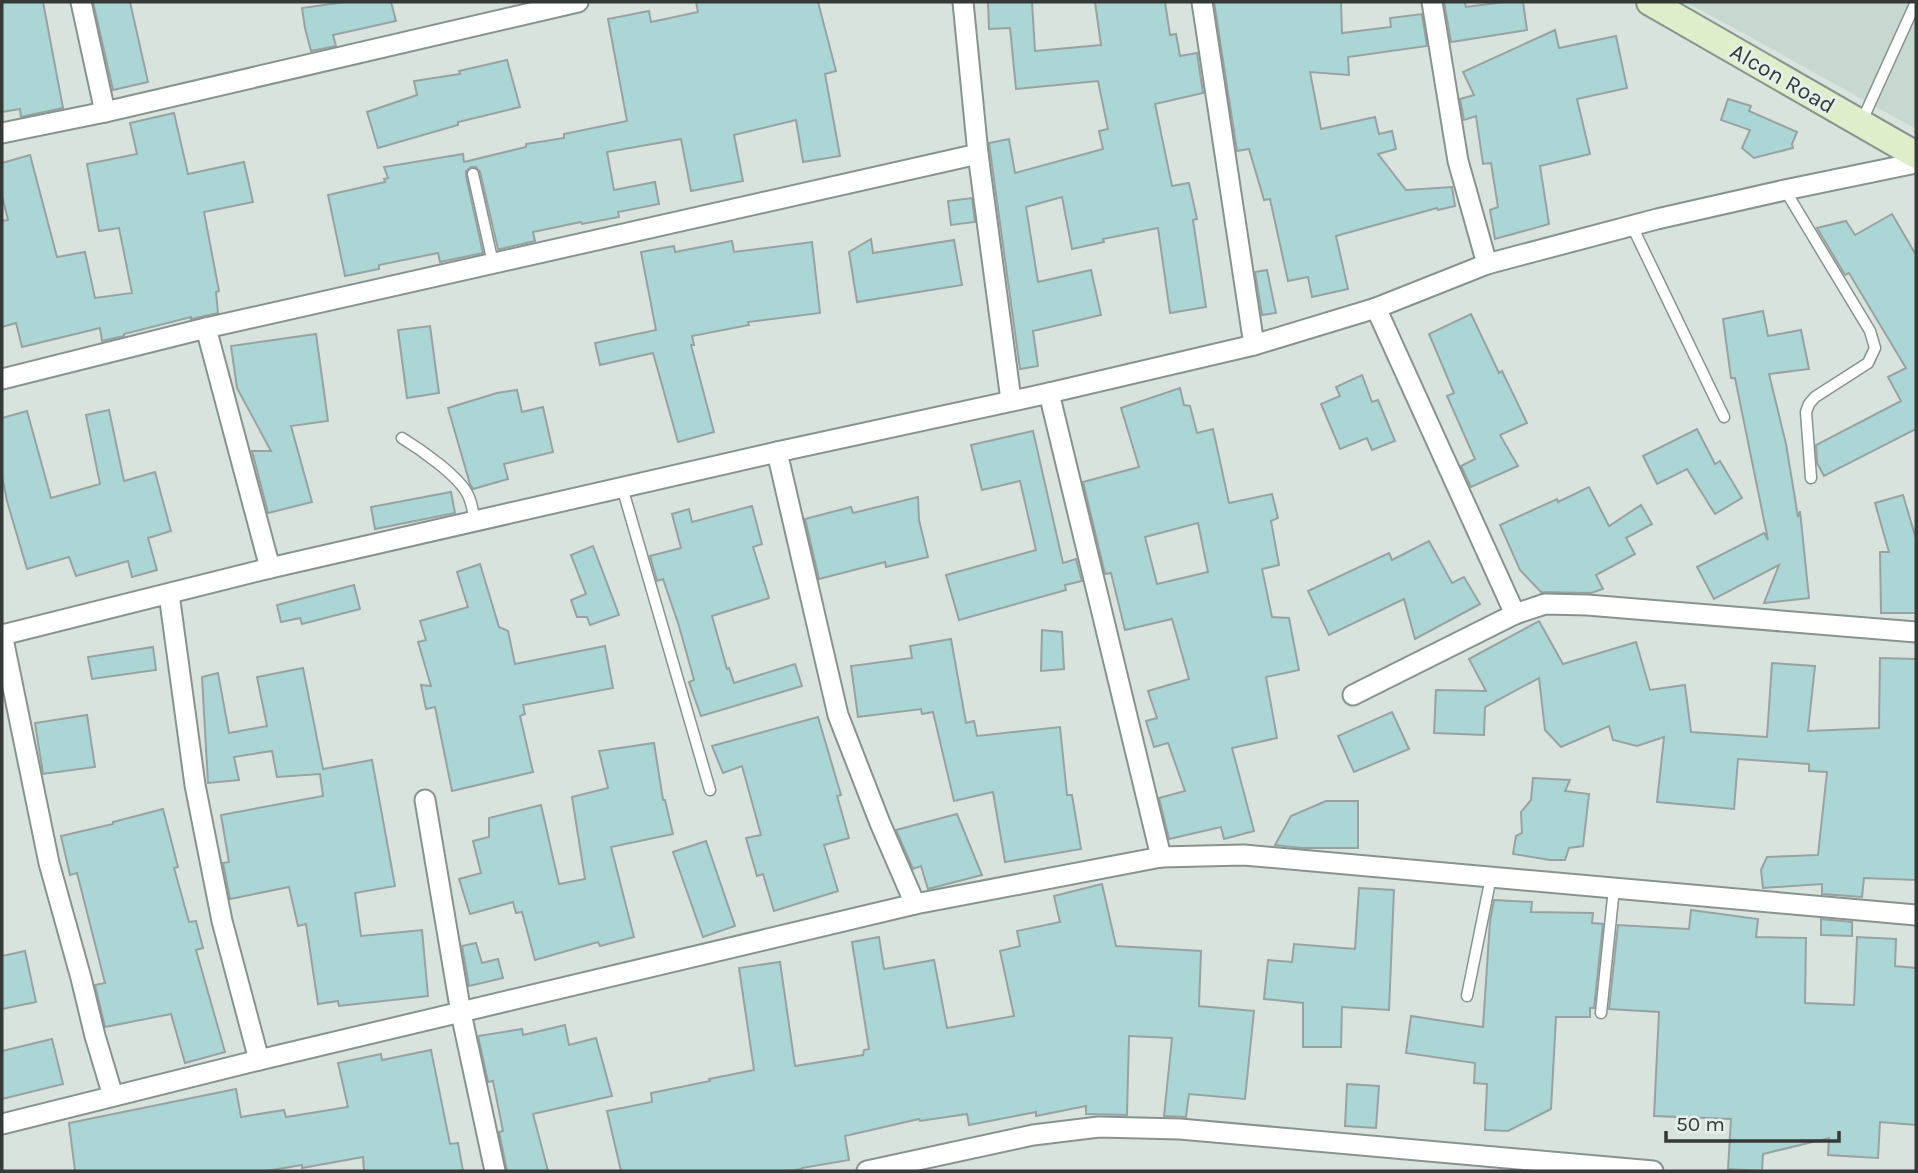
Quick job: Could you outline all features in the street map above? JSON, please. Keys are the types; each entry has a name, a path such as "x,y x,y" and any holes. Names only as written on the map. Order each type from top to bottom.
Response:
{"main road":[{"name":"Alcon Road","path":"1650,2 1916,155"}],"street":[{"path":"81,2 104,112"},
{"path":"2,134 578,2"},
{"path":"963,2 978,154 1011,400"},
{"path":"1202,2 1254,345"},
{"path":"1432,2 1458,161 1487,264"},
{"path":"2,379 206,328 978,154"},
{"path":"113,1096 49,863 2,634 270,568 1254,345 1376,308 1487,264 1784,190 1916,163"},
{"path":"1376,308 1515,614"},
{"path":"206,328 270,568"},
{"path":"1049,393 1161,857"},
{"path":"778,452 838,715 915,904"},
{"path":"169,594 195,785 222,921 259,1060"},
{"path":"1353,695 1515,614 1545,604 1578,604 1916,632"},
{"path":"425,800 461,1013 495,1171"},
{"path":"2,1124 915,904 1161,857 1244,855 1916,915"},
{"path":"866,1171 1034,1135 1099,1127 1181,1129 1529,1166 1653,1171"}],"lane":[{"path":"1861,124 1916,2"},
{"path":"473,174 493,263"},
{"path":"1784,190 1870,331 1875,348 1868,363 1808,404 1806,412 1811,478"},
{"path":"1632,226 1724,417"},
{"path":"402,438 459,481 469,495 475,521"},
{"path":"622,487 710,790"},
{"path":"1467,996 1491,877"},
{"path":"1601,1013 1614,888"}],"shaded area":[{"path":"1685,2 1916,2 1916,129 1732,27"}],"building":[{"path":"2,2 43,2 63,108 21,117 20,109 2,112"},
{"path":"93,2 130,2 148,82 113,90"},
{"path":"345,2 391,2 396,21 333,35 336,46 311,51 302,8"},
{"path":"696,2 818,2 836,71 825,74 840,156 803,162 796,120 734,135 743,181 691,191 681,139 607,152 614,190 655,182 659,204 618,212 619,217 533,232 535,241 500,249 480,172 476,167 471,167 466,171 466,176 483,253 440,262 438,253 379,265 379,269 345,276 328,195 385,182 384,179 388,178 384,167 463,154 464,162 526,147 526,144 564,138 564,134 627,121 608,19 649,11 651,22 698,12"},
{"path":"988,2 1032,2 1035,51 1101,45 1095,2 1165,2 1170,35 1176,34 1180,56 1197,53 1203,93 1155,104 1172,186 1189,183 1197,219 1193,220 1206,307 1170,313 1158,228 1103,239 1104,242 1072,249 1062,197 1026,207 1038,282 1091,270 1101,315 1033,331 1038,366 1020,369 989,143 1009,139 1015,173 1103,149 1099,131 1108,129 1098,81 1016,89 1010,28 989,29"},
{"path":"1214,2 1341,2 1342,33 1391,27 1390,18 1422,14 1427,46 1348,57 1349,75 1310,72 1321,129 1375,117 1379,134 1392,131 1396,149 1378,154 1406,190 1452,187 1455,206 1437,208 1336,236 1348,289 1312,297 1308,277 1288,281 1270,199 1264,200 1249,149 1237,151"},
{"path":"1444,2 1465,2 1466,7 1523,2 1527,30 1451,42"},
{"path":"1555,30 1559,48 1616,36 1627,88 1577,99 1590,154 1540,166 1549,224 1495,239 1490,210 1498,207 1491,163 1483,164 1476,116 1464,120 1460,99 1474,95 1463,72"},
{"path":"507,60 520,107 458,122 458,125 378,148 367,112 417,95 414,81 460,74 459,71"},
{"path":"1728,99 1751,106 1749,111 1797,132 1793,148 1754,158 1742,148 1750,130 1721,120"},
{"path":"174,113 188,174 244,162 253,202 204,212 219,291 216,292 218,313 191,317 102,341 100,328 22,347 16,323 2,327 2,221 8,220 2,196 2,163 30,155 57,257 85,252 95,298 132,293 119,228 99,231 87,164 137,154 130,123"},
{"path":"972,198 975,222 951,225 948,201"},
{"path":"1892,214 1916,255 1916,429 1824,476 1817,463 1816,445 1901,401 1888,377 1906,368 1849,273 1845,275 1817,228 1846,221 1855,235"},
{"path":"871,239 873,253 954,240 962,285 857,302 849,252"},
{"path":"732,241 734,252 812,242 820,313 748,322 749,325 692,336 694,345 691,345 714,432 678,442 653,353 600,365 595,343 656,330 641,252 674,246 675,252"},
{"path":"1267,270 1276,313 1262,315 1255,272"},
{"path":"1763,311 1768,336 1801,330 1809,369 1769,374 1786,444 1798,517 1800,511 1809,598 1764,603 1779,565 1714,599 1697,567 1764,533 1768,540 1735,378 1731,378 1723,319"},
{"path":"1471,314 1527,423 1500,435 1518,466 1471,487 1461,466 1475,459 1447,396 1454,393 1429,334"},
{"path":"430,326 439,393 407,398 398,330"},
{"path":"316,334 328,421 291,426 312,502 268,513 252,451 271,451 237,388 231,346"},
{"path":"1362,375 1372,402 1378,400 1395,441 1372,450 1367,438 1340,449 1321,404 1340,396 1336,387"},
{"path":"1180,388 1184,405 1190,406 1197,433 1213,429 1229,503 1272,494 1278,518 1271,521 1279,565 1262,569 1272,617 1289,618 1299,670 1266,677 1277,738 1232,748 1254,831 1224,839 1221,827 1169,839 1159,798 1185,791 1168,743 1154,747 1146,721 1157,718 1148,691 1189,679 1172,619 1125,630 1111,573 1105,574 1083,482 1139,467 1121,408","holes":["1198,523 1208,572 1157,584 1145,537"]},
{"path":"517,390 522,412 543,407 553,452 504,464 508,479 473,489 448,408 497,393"},
{"path":"109,410 124,481 155,472 171,531 148,538 157,570 132,577 128,561 76,576 69,557 27,569 2,476 2,418 27,411 51,498 100,484 86,415"},
{"path":"1697,429 1715,464 1720,461 1742,498 1715,514 1687,469 1657,484 1643,456"},
{"path":"1033,431 1063,563 1076,559 1082,581 1065,585 1066,590 959,620 946,575 1036,550 1020,481 982,490 971,445"},
{"path":"1589,487 1609,526 1641,505 1652,524 1626,538 1635,554 1596,575 1603,589 1591,593 1541,592 1520,570 1500,525"},
{"path":"451,492 455,513 375,529 371,507"},
{"path":"1903,495 1916,539 1916,613 1881,613 1880,552 1889,552 1875,503"},
{"path":"918,497 919,520 928,557 886,567 885,562 819,579 805,519 851,507 853,513"},
{"path":"752,506 762,544 753,547 769,598 712,616 727,669 729,668 734,683 795,664 802,686 701,716 689,682 694,680 679,626 663,579 657,581 650,556 681,548 672,514 689,509 692,522"},
{"path":"1429,541 1452,583 1464,577 1480,604 1415,639 1404,599 1329,635 1308,591 1389,553 1392,560"},
{"path":"593,546 619,615 590,625 587,617 577,617 571,600 586,594 571,555"},
{"path":"480,564 499,627 508,631 515,664 605,646 613,688 523,705 525,714 520,716 533,772 452,791 435,707 426,709 421,685 431,686 418,642 426,640 420,621 468,607 457,572"},
{"path":"354,585 360,609 302,624 300,618 281,622 277,605"},
{"path":"1539,621 1563,664 1636,642 1650,690 1685,685 1691,732 1767,737 1772,663 1815,666 1808,731 1879,728 1880,658 1916,659 1916,880 1864,878 1862,897 1822,894 1822,884 1763,888 1761,870 1767,857 1818,855 1827,772 1809,771 1809,764 1738,759 1734,809 1657,802 1664,737 1637,746 1613,740 1609,726 1561,747 1545,730 1539,678 1485,707 1484,735 1434,733 1436,690 1486,691 1469,659"},
{"path":"1042,630 1062,632 1064,669 1041,671"},
{"path":"951,639 966,723 974,721 977,736 1060,727 1067,795 1072,795 1081,849 1005,862 993,792 954,801 933,712 922,714 921,709 858,717 851,666 912,658 910,646"},
{"path":"153,647 156,670 92,679 88,657"},
{"path":"303,668 323,769 372,760 395,886 355,893 361,936 422,930 428,996 339,1006 338,1001 318,1004 306,924 298,926 289,887 230,899 223,863 229,862 221,815 323,796 320,774 277,777 272,751 234,757 239,780 208,783 202,677 218,673 229,733 267,726 257,677"},
{"path":"1392,712 1409,749 1354,772 1338,736"},
{"path":"87,715 95,767 43,774 35,723"},
{"path":"818,717 841,795 837,796 849,838 824,845 838,891 774,911 763,874 757,876 746,838 761,835 742,766 723,773 712,746"},
{"path":"654,743 663,800 673,834 611,847 634,937 600,946 598,942 535,960 522,912 516,913 513,902 470,914 459,879 481,873 473,841 489,837 489,818 541,805 559,884 585,879 572,797 608,788 599,751"},
{"path":"1533,778 1570,780 1565,791 1589,794 1583,846 1569,848 1565,860 1513,854 1516,836 1522,833 1521,812 1531,800"},
{"path":"1326,801 1358,801 1358,848 1275,845 1291,816"},
{"path":"163,809 178,867 174,868 189,922 196,921 203,948 196,950 225,1052 185,1063 171,1014 105,1027 95,985 105,983 77,873 70,875 61,836"},
{"path":"957,814 982,875 928,889 921,866 913,869 896,830"},
{"path":"706,841 735,926 703,937 673,852"},
{"path":"1102,884 1116,946 1201,951 1199,1006 1254,1011 1245,1099 1189,1094 1186,1117 1164,1116 1172,1038 1129,1036 1127,1115 1086,1114 1086,1106 969,1125 967,1114 919,1119 845,1136 849,1160 802,1169 621,1171 607,1111 652,1102 651,1093 754,1070 739,968 780,962 795,1066 863,1055 864,1050 869,1049 852,942 879,937 884,969 934,960 947,1028 1014,1016 1000,951 1020,946 1017,931 1060,922 1054,896"},
{"path":"1359,888 1394,890 1389,1010 1342,1007 1341,1047 1303,1047 1303,1003 1264,999 1268,960 1292,962 1294,944 1355,949"},
{"path":"1494,900 1532,902 1531,912 1593,913 1592,923 1603,924 1594,1008 1590,1008 1590,1017 1556,1017 1551,1109 1508,1131 1485,1130 1487,1084 1474,1083 1475,1063 1406,1053 1411,1016 1483,1027 1490,921"},
{"path":"1691,910 1758,919 1756,937 1806,938 1805,1003 1854,1005 1857,937 1896,939 1895,966 1916,968 1916,1125 1880,1122 1878,1158 1828,1155 1829,1138 1763,1154 1760,1171 1728,1169 1731,1119 1654,1116 1659,1012 1609,1009 1618,925 1689,929"},
{"path":"1821,919 1852,922 1852,936 1821,935"},
{"path":"476,943 482,963 498,959 503,978 469,986 462,946"},
{"path":"25,951 36,1002 2,1009 2,956"},
{"path":"565,1025 569,1045 596,1038 612,1096 533,1114 548,1171 507,1171 499,1132 503,1131 493,1081 488,1082 478,1036 522,1029 523,1035"},
{"path":"52,1039 63,1084 2,1099 2,1051"},
{"path":"431,1050 450,1144 458,1143 463,1171 364,1171 363,1157 302,1168 302,1165 266,1171 75,1171 69,1123 236,1089 241,1117 284,1110 286,1117 348,1107 338,1063 381,1054 382,1060"},
{"path":"1347,1084 1379,1086 1376,1128 1345,1126"}]}
